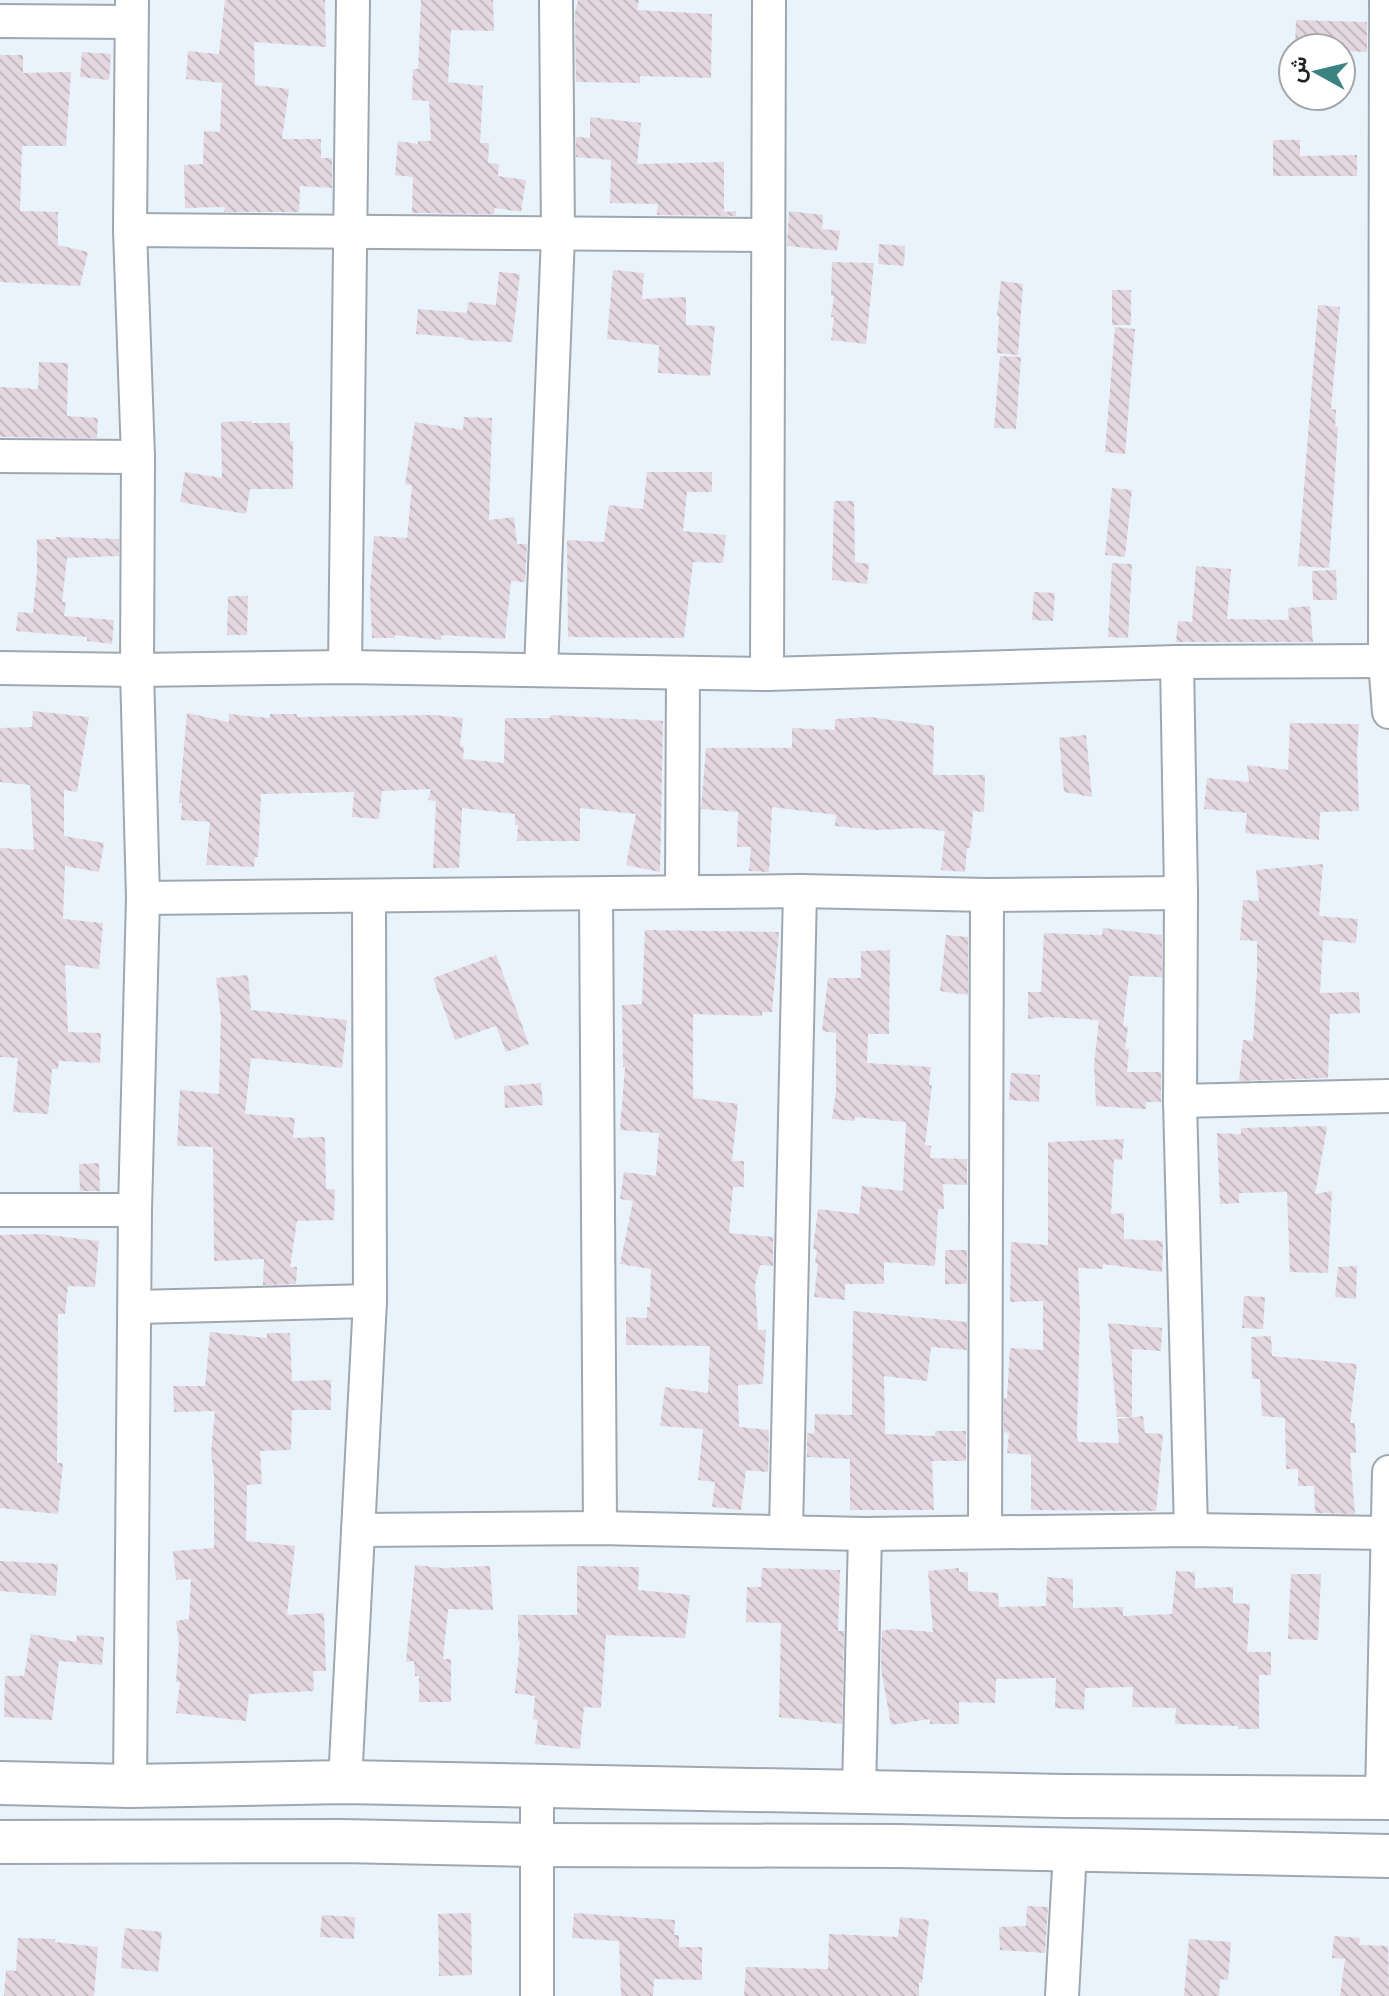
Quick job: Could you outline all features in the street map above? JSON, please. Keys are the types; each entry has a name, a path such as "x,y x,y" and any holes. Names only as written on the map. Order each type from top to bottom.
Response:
{"main road":[{"path":"0,1783 130,1786 345,1782 1386,1798"},
{"path":"0,1842 341,1841 884,1846 1389,1856"}],"street":[{"path":"345,667 353,0"},
{"path":"541,670 558,235 556,0"},
{"path":"767,674 769,0"},
{"path":"1386,0 1385,661 1389,712"},
{"path":"0,21 132,11 130,230 138,457 137,670 143,898 135,1210 130,1786"},
{"path":"130,230 767,235"},
{"path":"0,456 138,457"},
{"path":"0,668 345,667 767,674 1177,662 1385,661"},
{"path":"1177,662 1181,893 1180,1101 1191,1530"},
{"path":"682,892 683,673"},
{"path":"143,898 800,891 987,895 1181,893"},
{"path":"786,1531 800,891"},
{"path":"596,895 600,1528"},
{"path":"985,1531 987,895"},
{"path":"345,1782 370,1301 369,897"},
{"path":"1180,1101 1389,1096"},
{"path":"0,1210 135,1210"},
{"path":"136,1307 370,1301"},
{"path":"1386,1798 1389,1472"},
{"path":"358,1530 600,1528 865,1534 1191,1530 1388,1533"},
{"path":"859,1791 865,1534"},
{"path":"537,1787 537,1996"},
{"path":"1062,1996 1070,1851"}],"building":[{"path":"225,0 325,0 326,47 254,42 255,85 289,89 282,139 321,139 321,158 332,158 332,188 300,186 299,212 224,212 225,207 185,208 184,165 203,164 204,131 220,132 222,83 186,79 188,51 219,54"},
{"path":"421,0 493,0 494,31 451,30 448,82 483,86 480,143 489,143 488,163 499,164 498,176 526,180 521,212 495,208 494,214 412,213 413,177 395,175 398,141 418,144 418,141 431,141 429,101 412,100 413,69 418,69"},
{"path":"578,0 639,0 637,10 712,14 711,78 640,76 640,83 576,82 575,13"},
{"path":"1296,20 1367,22 1367,52 1357,52 1357,32 1296,32"},
{"path":"82,52 111,54 109,80 80,77"},
{"path":"0,55 23,55 23,73 71,72 66,146 22,146 20,211 58,212 58,245 88,252 80,286 0,282"},
{"path":"590,117 641,123 637,164 724,162 724,212 736,211 736,216 657,215 658,204 610,203 611,160 576,157 576,137 590,138"},
{"path":"1273,140 1300,140 1300,156 1357,155 1357,176 1273,176"},
{"path":"789,211 823,215 822,229 840,231 837,251 787,246"},
{"path":"879,244 905,246 904,266 878,264"},
{"path":"832,262 874,263 866,344 831,340 834,317 831,317 834,296 831,296"},
{"path":"613,270 644,273 642,299 686,297 686,325 715,326 710,376 658,373 659,345 607,339"},
{"path":"499,272 520,274 512,342 416,334 418,309 467,313 468,302 496,305"},
{"path":"1001,281 1023,284 1018,355 997,353"},
{"path":"1112,290 1131,290 1131,325 1112,325"},
{"path":"1318,305 1340,307 1331,409 1336,410 1335,427 1338,427 1329,568 1298,566"},
{"path":"1115,327 1135,329 1125,454 1105,452"},
{"path":"1000,356 1021,357 1016,429 994,428"},
{"path":"39,362 68,363 67,416 98,418 97,438 0,437 0,387 38,389"},
{"path":"464,417 492,418 489,520 514,517 517,544 527,544 525,582 511,581 505,639 442,635 441,640 394,635 395,638 372,638 370,591 374,536 407,538 412,485 405,484 415,422 463,430"},
{"path":"221,422 290,423 293,489 250,489 246,514 180,502 185,472 222,478"},
{"path":"647,472 712,472 712,492 687,492 683,531 726,535 723,563 693,562 684,638 568,637 567,540 604,542 609,505 643,509"},
{"path":"1112,488 1132,490 1125,557 1105,555"},
{"path":"834,501 854,501 855,562 869,564 867,584 832,580"},
{"path":"37,539 119,539 119,556 67,558 62,602 66,602 64,616 114,620 112,644 87,641 87,637 16,631 18,612 33,613"},
{"path":"1112,563 1132,564 1128,638 1108,637"},
{"path":"1196,566 1231,569 1227,619 1289,620 1288,608 1310,606 1313,642 1176,642 1178,621 1192,622"},
{"path":"1336,570 1337,600 1313,600 1312,571"},
{"path":"1034,592 1055,593 1053,621 1032,620"},
{"path":"228,596 248,596 247,635 227,635"},
{"path":"33,711 89,717 77,792 64,790 64,836 104,843 99,872 65,866 63,919 103,923 99,969 65,965 68,1032 101,1033 100,1063 59,1061 58,1069 52,1069 48,1114 13,1112 18,1058 0,1057 0,848 34,850 30,785 0,782 0,728 32,727"},
{"path":"187,713 229,722 229,714 270,718 270,714 297,714 297,717 435,715 463,718 460,746 464,747 463,759 504,763 505,718 550,718 551,715 663,721 660,872 626,865 636,814 580,808 580,841 517,841 515,814 462,808 459,868 433,868 436,801 428,800 431,789 382,791 379,819 352,817 354,792 261,794 258,857 255,857 254,867 206,865 210,822 181,820 182,803 179,803"},
{"path":"870,717 934,726 933,775 985,775 984,812 973,811 965,872 941,870 945,831 835,826 836,815 772,807 769,872 749,871 751,847 737,847 738,812 701,809 706,748 792,748 792,728 835,730 835,719"},
{"path":"1290,723 1359,724 1359,811 1320,812 1319,840 1245,833 1247,813 1204,809 1207,778 1249,782 1247,765 1288,770"},
{"path":"1086,735 1092,797 1064,792 1059,738"},
{"path":"1323,864 1319,916 1358,919 1356,943 1323,940 1320,993 1359,992 1360,1013 1330,1014 1328,1078 1239,1081 1243,1040 1253,1041 1257,973 1257,941 1240,940 1243,900 1259,901 1256,870"},
{"path":"1103,928 1162,935 1162,977 1129,976 1123,1026 1128,1027 1125,1049 1129,1049 1127,1072 1161,1072 1161,1102 1146,1102 1146,1109 1096,1106 1094,1064 1099,1020 1028,1019 1028,992 1041,992 1044,933 1102,935"},
{"path":"645,930 779,932 772,1012 762,1012 762,1016 693,1014 693,1098 738,1104 732,1161 744,1161 744,1187 733,1187 729,1233 773,1237 773,1266 760,1265 755,1284 758,1330 766,1330 763,1384 738,1385 739,1427 769,1430 768,1472 746,1470 741,1510 712,1507 715,1482 698,1480 703,1429 660,1426 665,1387 708,1393 710,1346 626,1345 626,1317 647,1318 651,1269 620,1264 633,1201 620,1199 624,1172 656,1176 659,1133 620,1130 625,1067 622,1005 642,1004"},
{"path":"946,935 968,937 968,995 940,991"},
{"path":"890,950 889,1034 868,1034 867,1063 931,1067 925,1145 931,1146 930,1158 967,1159 967,1185 943,1184 944,1209 938,1209 935,1266 884,1262 884,1284 845,1284 845,1300 814,1297 818,1264 815,1263 817,1250 813,1249 818,1209 859,1214 862,1186 903,1191 906,1122 855,1117 854,1121 832,1119 836,1091 836,1033 822,1031 828,978 861,978 861,951"},
{"path":"496,955 529,1044 506,1052 496,1026 455,1040 433,978"},
{"path":"248,975 251,1010 347,1020 342,1068 251,1058 245,1114 295,1118 293,1138 325,1137 326,1189 335,1189 334,1220 297,1221 290,1267 297,1267 296,1284 263,1285 264,1259 214,1261 213,1147 177,1146 180,1090 219,1094 221,1018 216,978"},
{"path":"1011,1073 1040,1075 1039,1102 1009,1100"},
{"path":"541,1083 543,1105 505,1108 504,1086"},
{"path":"1325,1126 1315,1194 1332,1191 1328,1273 1290,1272 1287,1192 1239,1193 1239,1203 1220,1204 1217,1133 1241,1134 1241,1128"},
{"path":"1124,1139 1122,1160 1114,1159 1111,1214 1124,1213 1124,1239 1163,1241 1162,1272 1103,1264 1103,1269 1078,1268 1077,1435 1078,1442 1119,1443 1117,1419 1143,1416 1145,1433 1163,1434 1156,1511 1031,1510 1031,1455 1007,1453 1009,1433 1004,1432 1004,1398 1007,1398 1010,1348 1043,1350 1043,1301 1010,1302 1011,1242 1048,1245 1048,1142"},
{"path":"99,1163 100,1191 80,1191 79,1164"},
{"path":"40,1234 99,1241 95,1287 68,1286 65,1314 58,1314 57,1463 63,1463 58,1514 0,1508 0,1235"},
{"path":"945,1250 967,1250 967,1284 945,1284"},
{"path":"1357,1266 1356,1299 1335,1297 1338,1267"},
{"path":"1244,1296 1265,1297 1263,1329 1242,1328"},
{"path":"853,1311 967,1322 967,1350 931,1347 927,1381 884,1376 885,1434 935,1436 935,1431 966,1431 966,1461 932,1461 934,1510 850,1510 850,1459 807,1457 807,1433 814,1434 815,1414 852,1415"},
{"path":"1108,1323 1162,1328 1161,1351 1132,1349 1132,1417 1117,1417"},
{"path":"210,1332 267,1338 267,1333 290,1333 292,1381 331,1380 331,1410 292,1410 291,1450 260,1451 262,1484 247,1485 246,1541 295,1546 287,1615 324,1613 326,1671 313,1671 314,1691 249,1694 246,1721 176,1713 180,1682 176,1682 179,1642 176,1621 189,1619 191,1579 176,1580 173,1551 214,1548 211,1453 215,1411 174,1412 173,1386 205,1386"},
{"path":"1271,1336 1272,1356 1357,1364 1350,1423 1355,1423 1356,1453 1350,1453 1355,1514 1315,1513 1314,1486 1298,1486 1298,1469 1286,1469 1285,1418 1262,1416 1260,1379 1252,1379 1251,1337"},
{"path":"0,1561 58,1564 56,1596 0,1591"},
{"path":"415,1565 443,1568 490,1566 493,1610 448,1609 443,1659 451,1659 451,1702 419,1702 419,1676 415,1676 414,1661 406,1662"},
{"path":"577,1566 639,1567 638,1590 690,1595 685,1638 606,1635 601,1708 584,1707 580,1749 535,1744 538,1720 533,1719 535,1696 515,1693 520,1641 518,1615 577,1615"},
{"path":"762,1568 840,1570 838,1631 844,1631 842,1724 779,1717 781,1623 746,1622 747,1587 761,1587"},
{"path":"959,1568 959,1572 968,1572 968,1591 998,1593 999,1607 1046,1606 1047,1577 1073,1579 1073,1608 1123,1607 1123,1616 1172,1614 1176,1571 1195,1572 1195,1588 1233,1587 1233,1603 1250,1604 1247,1652 1271,1652 1271,1675 1259,1675 1259,1729 1175,1724 1176,1708 1132,1707 1133,1687 1085,1688 1084,1710 1055,1708 1056,1678 996,1679 995,1703 959,1702 959,1724 930,1724 930,1719 891,1725 881,1668 882,1631 933,1632 928,1571"},
{"path":"1291,1574 1321,1574 1318,1640 1288,1639"},
{"path":"31,1634 76,1642 77,1635 104,1637 102,1665 59,1661 52,1720 4,1717 5,1676 24,1676"},
{"path":"1027,1906 1048,1907 1045,1953 1000,1950 999,1927 1026,1926"},
{"path":"471,1913 472,1975 439,1976 438,1914"},
{"path":"574,1913 675,1920 674,1935 679,1935 679,1947 702,1947 702,1980 654,1979 653,1996 621,1996 619,1941 572,1938"},
{"path":"322,1915 355,1917 354,1939 320,1937"},
{"path":"900,1917 929,1920 919,1996 744,1996 746,1967 828,1969 829,1934 898,1937"},
{"path":"125,1928 162,1932 158,1972 121,1968"},
{"path":"1334,1936 1360,1938 1359,1945 1388,1946 1389,1996 1340,1996 1345,1959 1332,1958"},
{"path":"18,1938 55,1939 55,1942 98,1947 94,1996 4,1996 6,1970 16,1971"},
{"path":"1189,1939 1231,1942 1228,1980 1220,1979 1219,1996 1184,1996"}]}
